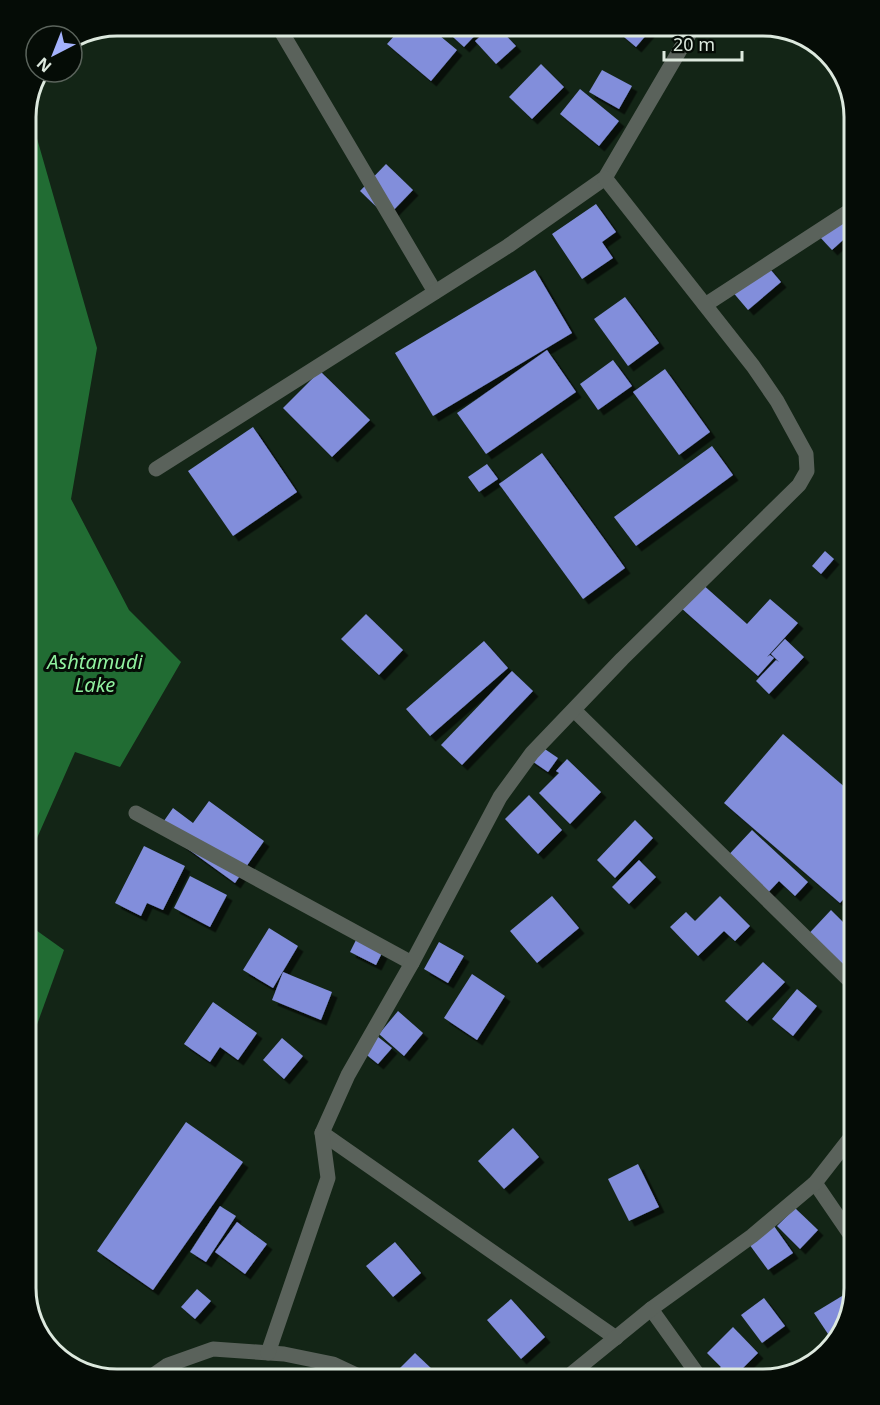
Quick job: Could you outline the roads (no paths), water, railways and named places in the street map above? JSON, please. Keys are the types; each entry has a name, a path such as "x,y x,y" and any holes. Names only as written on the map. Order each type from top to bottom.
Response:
{"street":[{"path":"284,36 435,292"},
{"path":"156,470 508,246 605,178 688,36"},
{"path":"268,1353 328,1178 322,1133 348,1075 412,963 500,797 532,753 575,711 622,659 799,485 807,471 806,454 777,401 605,178"},
{"path":"705,305 844,215"},
{"path":"575,711 844,974"},
{"path":"136,813 412,963"},
{"path":"322,1133 616,1338"},
{"path":"577,1369 651,1309 752,1236 815,1183 844,1147"},
{"path":"815,1183 844,1224"},
{"path":"651,1309 693,1369"},
{"path":"162,1369 213,1349 268,1353 333,1364 344,1369"}],"water":[{"name":"Ashtamudi Lake","path":"36,135 97,348 71,499 129,610 181,662 120,767 75,752 36,840"},
{"path":"36,930 64,950 36,1027"}]}
